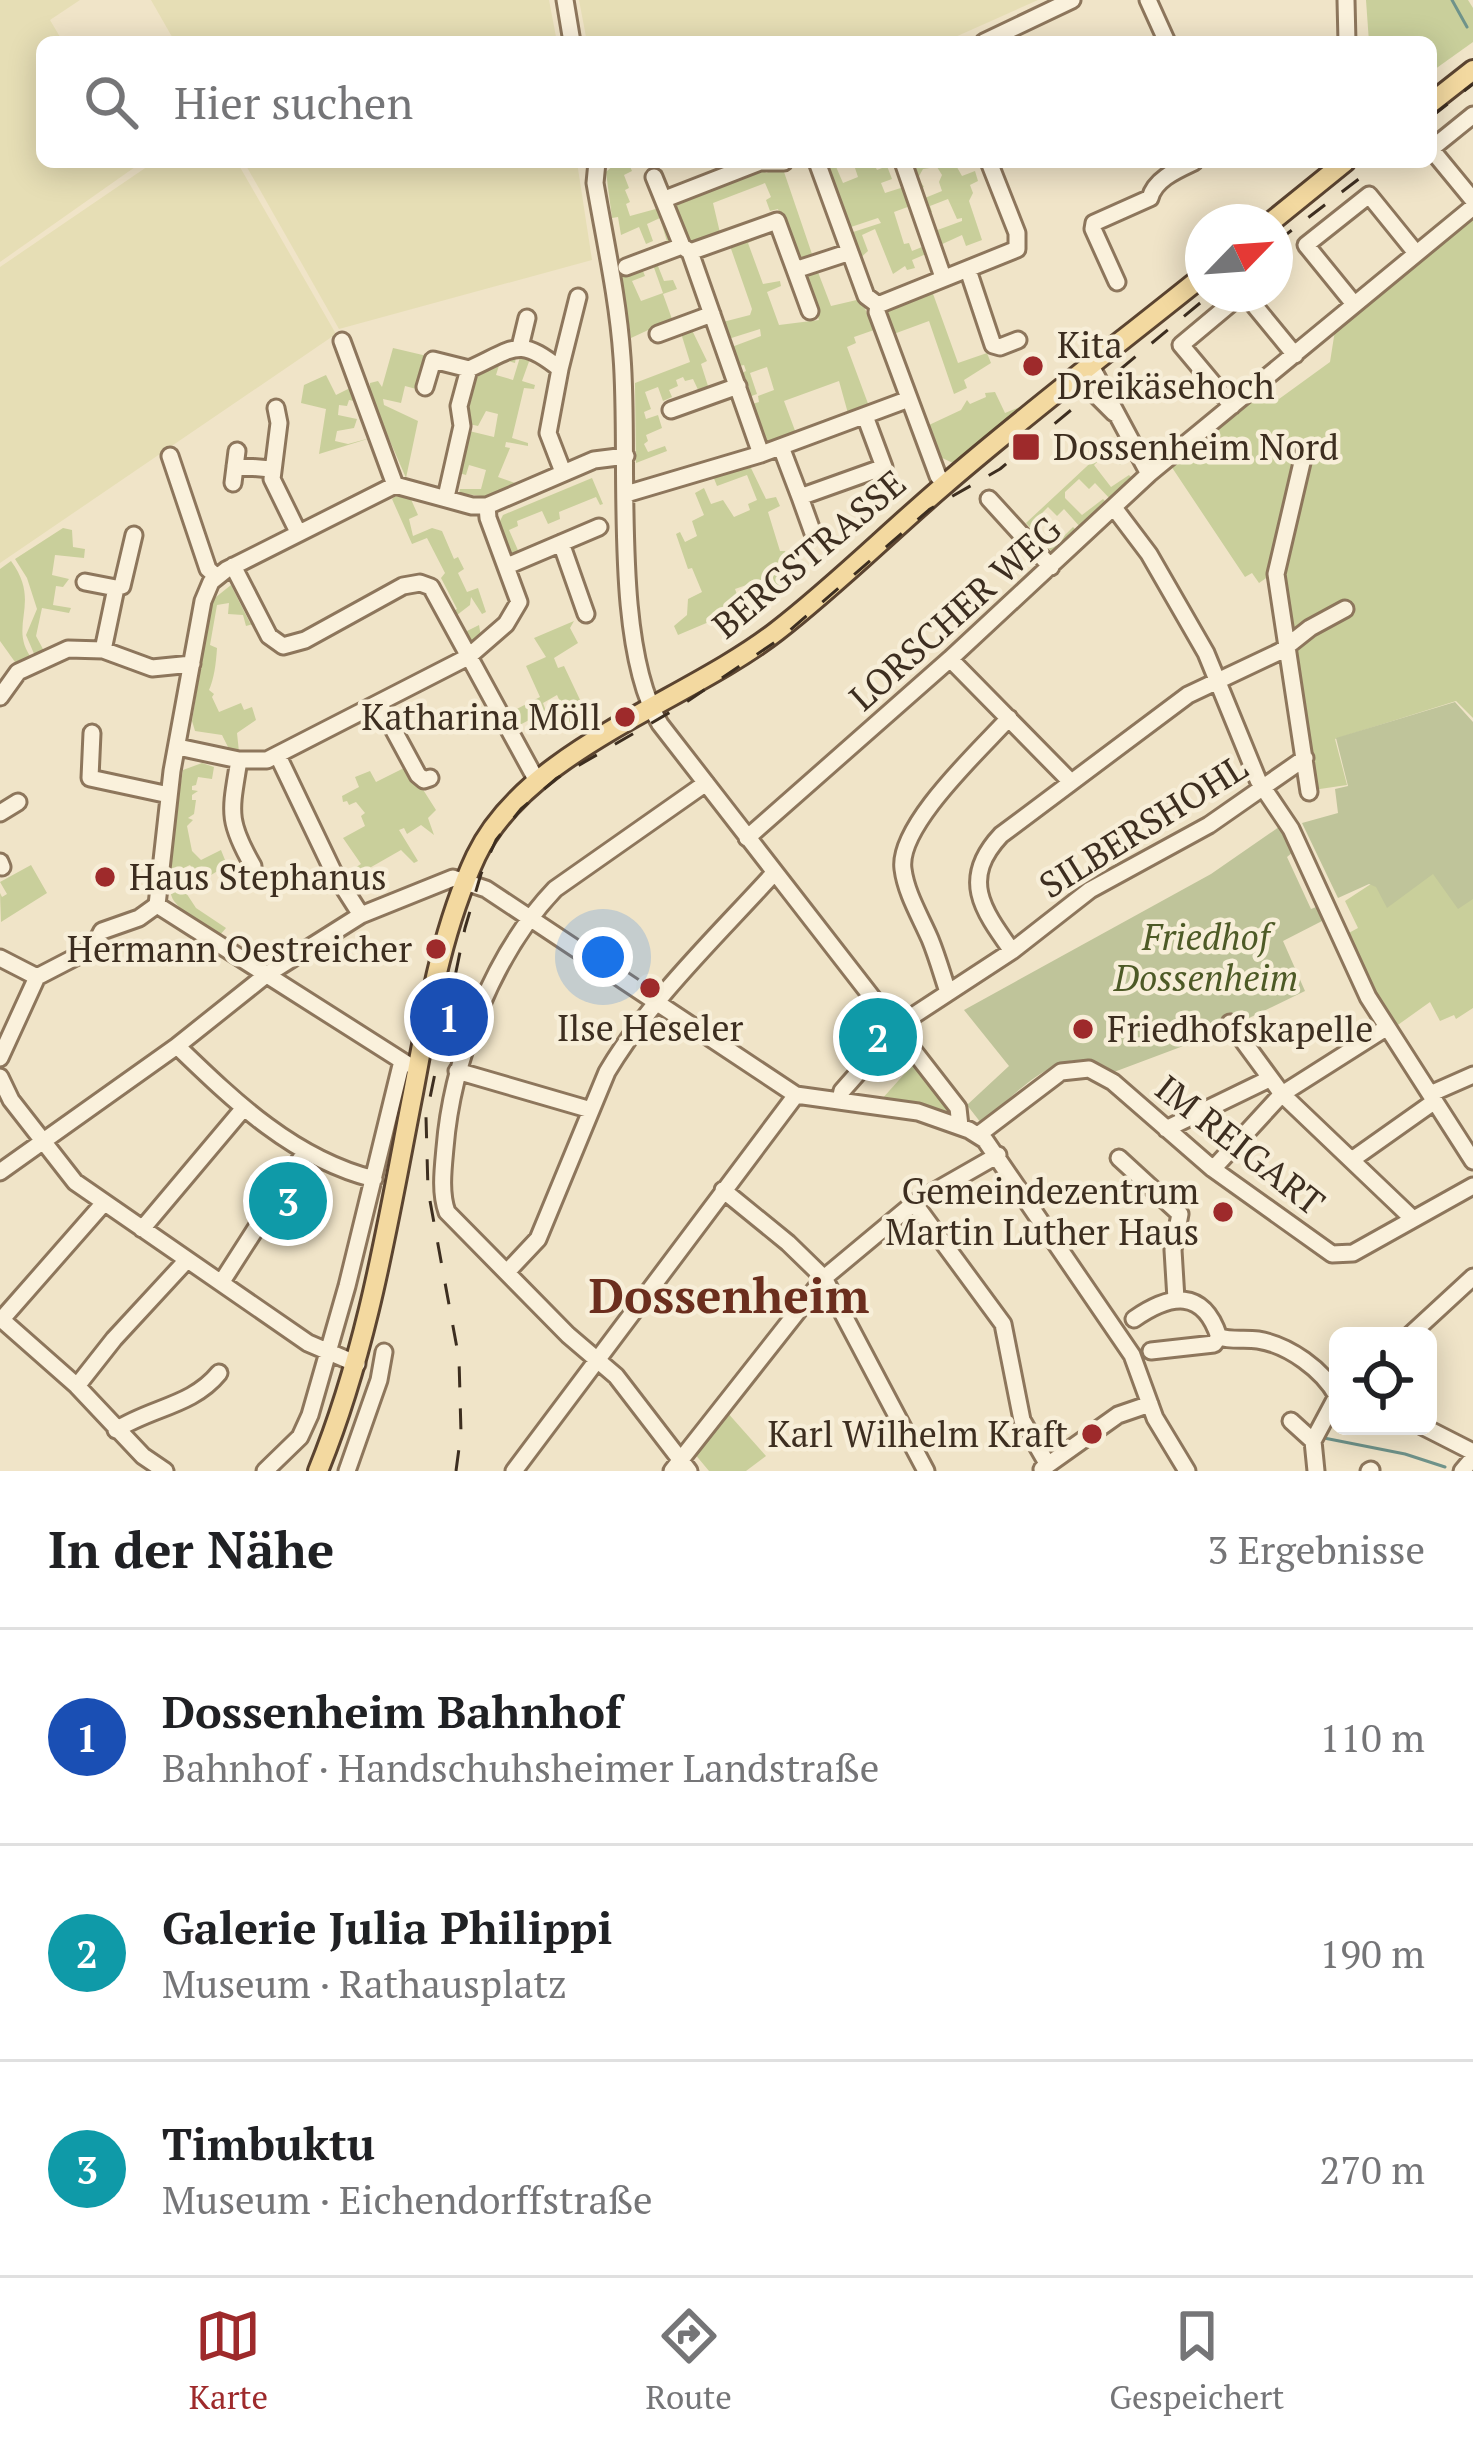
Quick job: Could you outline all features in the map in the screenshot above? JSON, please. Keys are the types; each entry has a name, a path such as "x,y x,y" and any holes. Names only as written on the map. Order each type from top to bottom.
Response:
{"main road":[{"path":"1437,98 1473,70"},
{"path":"1293,204 1338,168"},
{"name":"BERGSTRASSE","path":"319,1471 357,1364 380,1269 410,1065 466,880 490,832 537,781 775,633 949,481 1185,291"}],"street":[{"path":"565,0 571,36"},
{"path":"996,36 1072,0"},
{"path":"1148,0 1164,36"},
{"path":"1346,0 1347,36"},
{"path":"1437,144 1473,115"},
{"path":"1437,157 1473,204"},
{"path":"597,168 622,358 633,632 652,710 958,1108 960,1126"},
{"path":"665,199 745,168"},
{"path":"819,168 866,296 878,305"},
{"path":"905,168 944,277"},
{"path":"878,305 1017,249 1016,233 991,168"},
{"path":"1117,283 1094,223 1150,198 1152,188 1180,168"},
{"path":"654,177 738,386 753,456"},
{"path":"1354,304 1306,245 1353,207 1369,195 1417,254"},
{"name":"LORSCHER WEG","path":"747,838 1149,474 1473,204"},
{"path":"626,267 777,220 810,311"},
{"path":"796,270 850,252"},
{"path":"968,270 994,345 1018,340"},
{"path":"563,472 548,433 578,297"},
{"path":"878,305 909,399 934,460 949,481"},
{"path":"1222,312 1181,345 1232,406"},
{"path":"1259,312 1295,355"},
{"path":"658,334 712,314"},
{"path":"520,347 527,318"},
{"path":"342,341 395,485"},
{"path":"425,386 431,358 469,369 520,347 536,349 560,369"},
{"path":"446,497 469,369"},
{"path":"1088,370 1093,392 1115,415"},
{"path":"1088,370 1103,383 1115,415 1149,474"},
{"path":"671,410 738,386"},
{"path":"1065,388 1093,392"},
{"path":"626,494 753,456 909,399"},
{"path":"276,408 279,423 271,470 278,497 298,532"},
{"path":"800,497 884,467 865,416"},
{"path":"781,446 814,536"},
{"path":"1304,454 1277,561 1278,603 1310,792"},
{"path":"170,456 208,568 217,577"},
{"path":"0,1058 37,977 93,948 102,932 139,918 157,905 169,795 203,601 217,577 395,485 487,506 594,460 626,456"},
{"path":"235,467 271,470"},
{"path":"989,499 1051,567"},
{"path":"178,747 238,760 278,756 468,657 516,612 517,590 487,506"},
{"path":"1115,509 1172,591 1220,681 1256,791 1291,829 1354,972 1473,1161"},
{"path":"507,566 599,527"},
{"path":"85,582 122,586 134,535"},
{"path":"561,543 586,614"},
{"path":"232,566 268,637 291,646 403,586 425,584 435,590 537,781"},
{"path":"103,650 116,588"},
{"path":"1012,951 985,911 977,878 979,867 1001,835 1188,695 1287,646 1345,609"},
{"path":"0,697 12,678 68,649 103,650 152,668 192,664"},
{"path":"950,659 1071,782"},
{"path":"379,703 415,771 421,778 430,778"},
{"path":"947,992 901,863 910,835 1009,718"},
{"path":"92,734 90,778 169,795"},
{"path":"278,756 333,872 361,915"},
{"name":"SILBERSHOHL","path":"840,1100 842,1090 897,1029 947,992 1012,951 1090,890 1187,838 1305,758"},
{"path":"238,760 232,826 253,866"},
{"path":"706,783 555,890 531,918 493,982 457,1071 447,1112 445,1206 568,1336 616,1376 681,1467 824,1279 914,1202 998,1155"},
{"path":"0,813 18,802"},
{"path":"507,1273 538,1239 619,1052 657,1002 775,872"},
{"path":"0,1172 177,1046 266,975 361,915 425,886 453,878 466,880 796,1094 902,1108 978,1136 998,1155 1124,1327 1150,1404 1187,1471"},
{"path":"157,905 410,1065 300,1437 265,1471"},
{"path":"0,958 37,977"},
{"path":"1230,1023 1282,1094 1413,1220"},
{"path":"1214,1169 1282,1094 1386,1028"},
{"path":"177,1046 242,1109 305,1152 348,1173 374,1179"},
{"name":"IM REIGART","path":"978,1136 1048,1080 1078,1068 1101,1073 1214,1169 1332,1254 1353,1253 1473,1186"},
{"path":"457,1071 591,1110"},
{"path":"1353,1159 1433,1098 1473,1075"},
{"path":"0,1077 11,1100 75,1182 328,1354 357,1364"},
{"path":"1166,1129 1269,1079"},
{"path":"514,1471 796,1094"},
{"path":"142,1229 242,1109"},
{"path":"220,1282 305,1152"},
{"path":"1119,1158 1180,1214 1173,1250 1176,1299"},
{"path":"723,1190 824,1279 926,1471"},
{"path":"914,1202 1003,1324 1022,1420 1051,1467 1118,1415 1150,1404"},
{"path":"103,1204 1,1319 77,1386 143,1456 166,1471"},
{"path":"77,1386 187,1261"},
{"path":"1419,1327 1473,1277"},
{"path":"1124,1327 1161,1302 1188,1300 1206,1312 1219,1337"},
{"path":"1151,1352 1214,1344 1219,1337"},
{"path":"1219,1337 1271,1343 1316,1370 1329,1385"},
{"path":"347,1471 384,1352"},
{"path":"116,1430 145,1412 197,1394 219,1373"},
{"path":"1316,1471 1313,1441 1329,1412"},
{"path":"1292,1421 1313,1441"},
{"path":"1437,1435 1473,1455 1462,1471"},
{"path":"127,1471 143,1456"}],"shaded area":[{"path":"0,0 80,0 50,20 59,36 36,36 36,168 134,168 0,262"},
{"path":"151,0 549,0 556,36 172,36"},
{"path":"579,0 1038,0 957,36 586,36"},
{"path":"145,168 240,168 336,334 0,563 0,267"},
{"path":"247,168 578,168 592,260 339,329"}],"green space":[{"path":"1366,0 1468,0 1473,8 1473,42 1437,68 1437,36 1369,36"},
{"path":"631,168 624,175 630,216 663,207 673,235 671,243 668,245 660,218 647,224 653,241 646,244 639,227 621,235 618,217 612,218 606,172"},
{"path":"753,168 766,173 783,168 813,257 842,244 837,252 805,263 796,259 778,209 770,211 765,183 713,203 721,237 692,247 685,241 672,206 676,197"},
{"path":"822,168 837,168 843,183 858,177 855,168 888,168 892,179 881,183 885,193 907,186 913,205 894,212 904,244 909,243 912,251 927,245 933,258 926,254 912,260 915,268 905,266 893,274 875,229 862,235 868,251 858,260 850,233 881,223 878,218 845,229"},
{"path":"908,168 930,168 923,169 918,178 924,187 917,190"},
{"path":"938,168 957,168 962,176 975,171 978,181 970,185 969,201 982,240 966,246 962,235 938,246 932,232 962,221 948,199 930,206 932,212 926,215 920,200 942,191"},
{"path":"1473,214 1473,718 1456,701 1335,739 1347,785 1313,790 1272,574 1259,583 1252,573 1245,577 1171,466 1269,381 1279,399 1330,362 1336,324"},
{"path":"762,231 764,236 748,243 763,284 780,281 781,286 767,292 779,325 819,320 801,273 816,267 831,306 861,299 874,330 854,337 856,343 847,347 870,409 849,417 839,381 784,401 797,436 773,445 761,441 749,405 774,390 767,367 750,373 757,394 746,398 738,375 746,371 744,365 735,367 729,348 761,336 760,329 725,340 719,323 750,315 752,309 729,243"},
{"path":"661,258 658,266 664,281 673,280 677,289 663,294 672,319 631,338 621,273 641,266 645,276 632,281 641,301 663,293 652,262"},
{"path":"932,291 958,363 987,353 991,363 964,380 967,388 954,394 929,321 891,335 886,321 890,305"},
{"path":"690,326 707,361 701,364 708,386 718,383 719,388 700,394 693,379 683,377 669,390 672,397 663,401 658,387 645,392 651,409 644,412 646,419 658,415 662,428 646,435 644,444 648,452 665,446 667,451 636,463 635,383 690,362 680,330"},
{"path":"393,348 427,356 427,375 420,375 420,390 405,386 401,403 383,399 384,405 418,421 406,478 370,395 370,383 378,381 382,387"},
{"path":"517,351 515,363 501,359 496,375 513,380 521,354 531,356 522,381 535,385 524,388 512,438 528,446 506,442 505,447 510,448 498,477 515,483 488,497 459,493 460,489 481,489 486,470 469,465 456,483 465,430 494,437 498,414 486,411 478,426 469,424 464,401 470,403 472,398 465,392 470,372"},
{"path":"326,375 336,395 356,385 365,407 358,408 359,402 349,400 347,406 339,405 338,415 357,419 354,428 337,431 335,441 348,444 374,437 319,454 326,409 301,403 304,385"},
{"path":"995,392 1005,413 1020,407 1022,411 953,463 940,457 929,425 961,410 967,400 970,404"},
{"path":"1115,440 1128,457 1120,465 1108,452 1094,465 1111,487 1129,475 1133,479 1111,500 1095,483 1089,489 1079,479 1065,492 1082,515 1103,499 1107,503 1081,528 1064,509 1057,516 1048,507 1036,525 1052,542 1073,527 1077,531 1053,553 1026,523"},
{"path":"750,466 766,499 776,497 780,506 768,512 780,551 785,551 798,578 766,591 761,580 735,589 742,608 678,635 674,626 687,615 688,599 702,592 676,534 680,532 685,542 697,536 692,521 704,515 695,493 704,488 711,504 723,500 734,517 750,510 748,504 757,500 747,475 717,486 713,476"},
{"path":"592,478 603,504 596,497 559,512 560,519 548,524 542,511 517,521 518,526 509,530 521,557 514,559 499,523 503,515"},
{"path":"409,495 418,515 409,519 413,536 432,528 442,531 454,559 458,557 464,569 458,573 467,592 478,588 486,612 482,614 471,597 470,605 457,615 465,632 479,625 481,637 469,645 451,613 457,609 441,578 445,573 427,538 412,544 392,499"},
{"path":"63,528 72,530 73,547 85,549 84,558 55,555 52,575 69,579 63,587 56,586 53,605 71,608 69,613 42,608 36,636 44,651 35,656 26,635 37,609 15,559"},
{"path":"11,561 24,590 23,636 33,660 20,669 0,641 0,569"},
{"path":"231,585 250,623 257,623 246,626 243,615 228,614 229,603 217,605 210,645 217,648 216,660 209,690 219,712 241,703 244,710 252,707 256,720 237,733 239,752 229,749 222,735 195,731 192,721 211,601"},
{"path":"574,621 570,628 578,643 554,658 558,668 564,666 582,704 577,707 580,714 590,711 592,715 570,723 557,695 543,703 549,720 531,719 514,728 507,714 540,697 526,666 546,657 534,638"},
{"name":"Friedhof Dossenheim","path":"1455,702 1473,722 1473,899 1458,909 1433,874 1387,908 1376,887 1369,884 1338,898 1302,823 1338,813 1335,789 1348,786 1336,738"},
{"path":"202,763 214,767 212,779 198,777 192,786 198,791 192,795 194,814 187,826 192,851 201,860 221,850 227,865 200,882 190,865 173,873 196,908 226,928 220,935 183,911 170,890 169,857 183,770"},
{"path":"408,766 436,810 428,818 434,835 421,825 407,834 404,828 399,830 418,861 414,863 401,850 366,870 372,881 350,890 342,876 361,864 343,838 365,826 361,816 365,813 356,802 343,802 342,796 359,787 355,777 370,771 376,782"},
{"path":"1473,817 1473,1008 1456,1019 1454,1015 1440,1021 1430,1002 1395,1027 1345,935 1358,928 1345,901"},
{"name":"Friedhof Dossenheim","path":"1279,827 1293,852 1287,857 1311,909 1319,906 1324,920 1283,941 1305,991 1218,1033 1114,1072 1096,1062 1061,1064 1043,1072 981,1123 967,1105 1009,1066 964,1010 1211,874"},
{"path":"31,865 47,893 1,922 0,893 2,897 7,894 0,882"},
{"path":"916,1061 952,1110 949,1117 881,1100"},
{"path":"726,1411 766,1456 746,1471 709,1471 694,1453"}],"waterway":[{"path":"1452,0 1467,27"},
{"path":"1324,1438 1445,1467"}],"railway":[{"path":"1437,112 1473,84"},
{"path":"1293,229 1373,168"},
{"path":"456,1471 461,1433 459,1359 428,1190 426,1117 465,928 496,840 521,809 557,778 679,707 781,638 930,509 1000,469 1189,312"}],"place":[{"name":"Kita Dreikäsehoch","path":"1033,366"},
{"name":"Dossenheim Nord","path":"1026,447"},
{"name":"Katharina Möll","path":"625,717"},
{"name":"Haus Stephanus","path":"105,877"},
{"name":"Hermann Oestreicher","path":"436,949"},
{"name":"Ilse Heseler","path":"650,988"},
{"name":"Dossenheim Bahnhof","path":"449,1017"},
{"name":"Friedhofskapelle","path":"1083,1029"},
{"name":"Galerie Julia Philippi","path":"878,1037"},
{"name":"Timbuktu","path":"288,1201"},
{"name":"Gemeindezentrum Martin Luther Haus","path":"1223,1212"},
{"name":"Karl Wilhelm Kraft","path":"1092,1434"}],"district":[{"name":"Dossenheim","path":"729,1296"}]}
